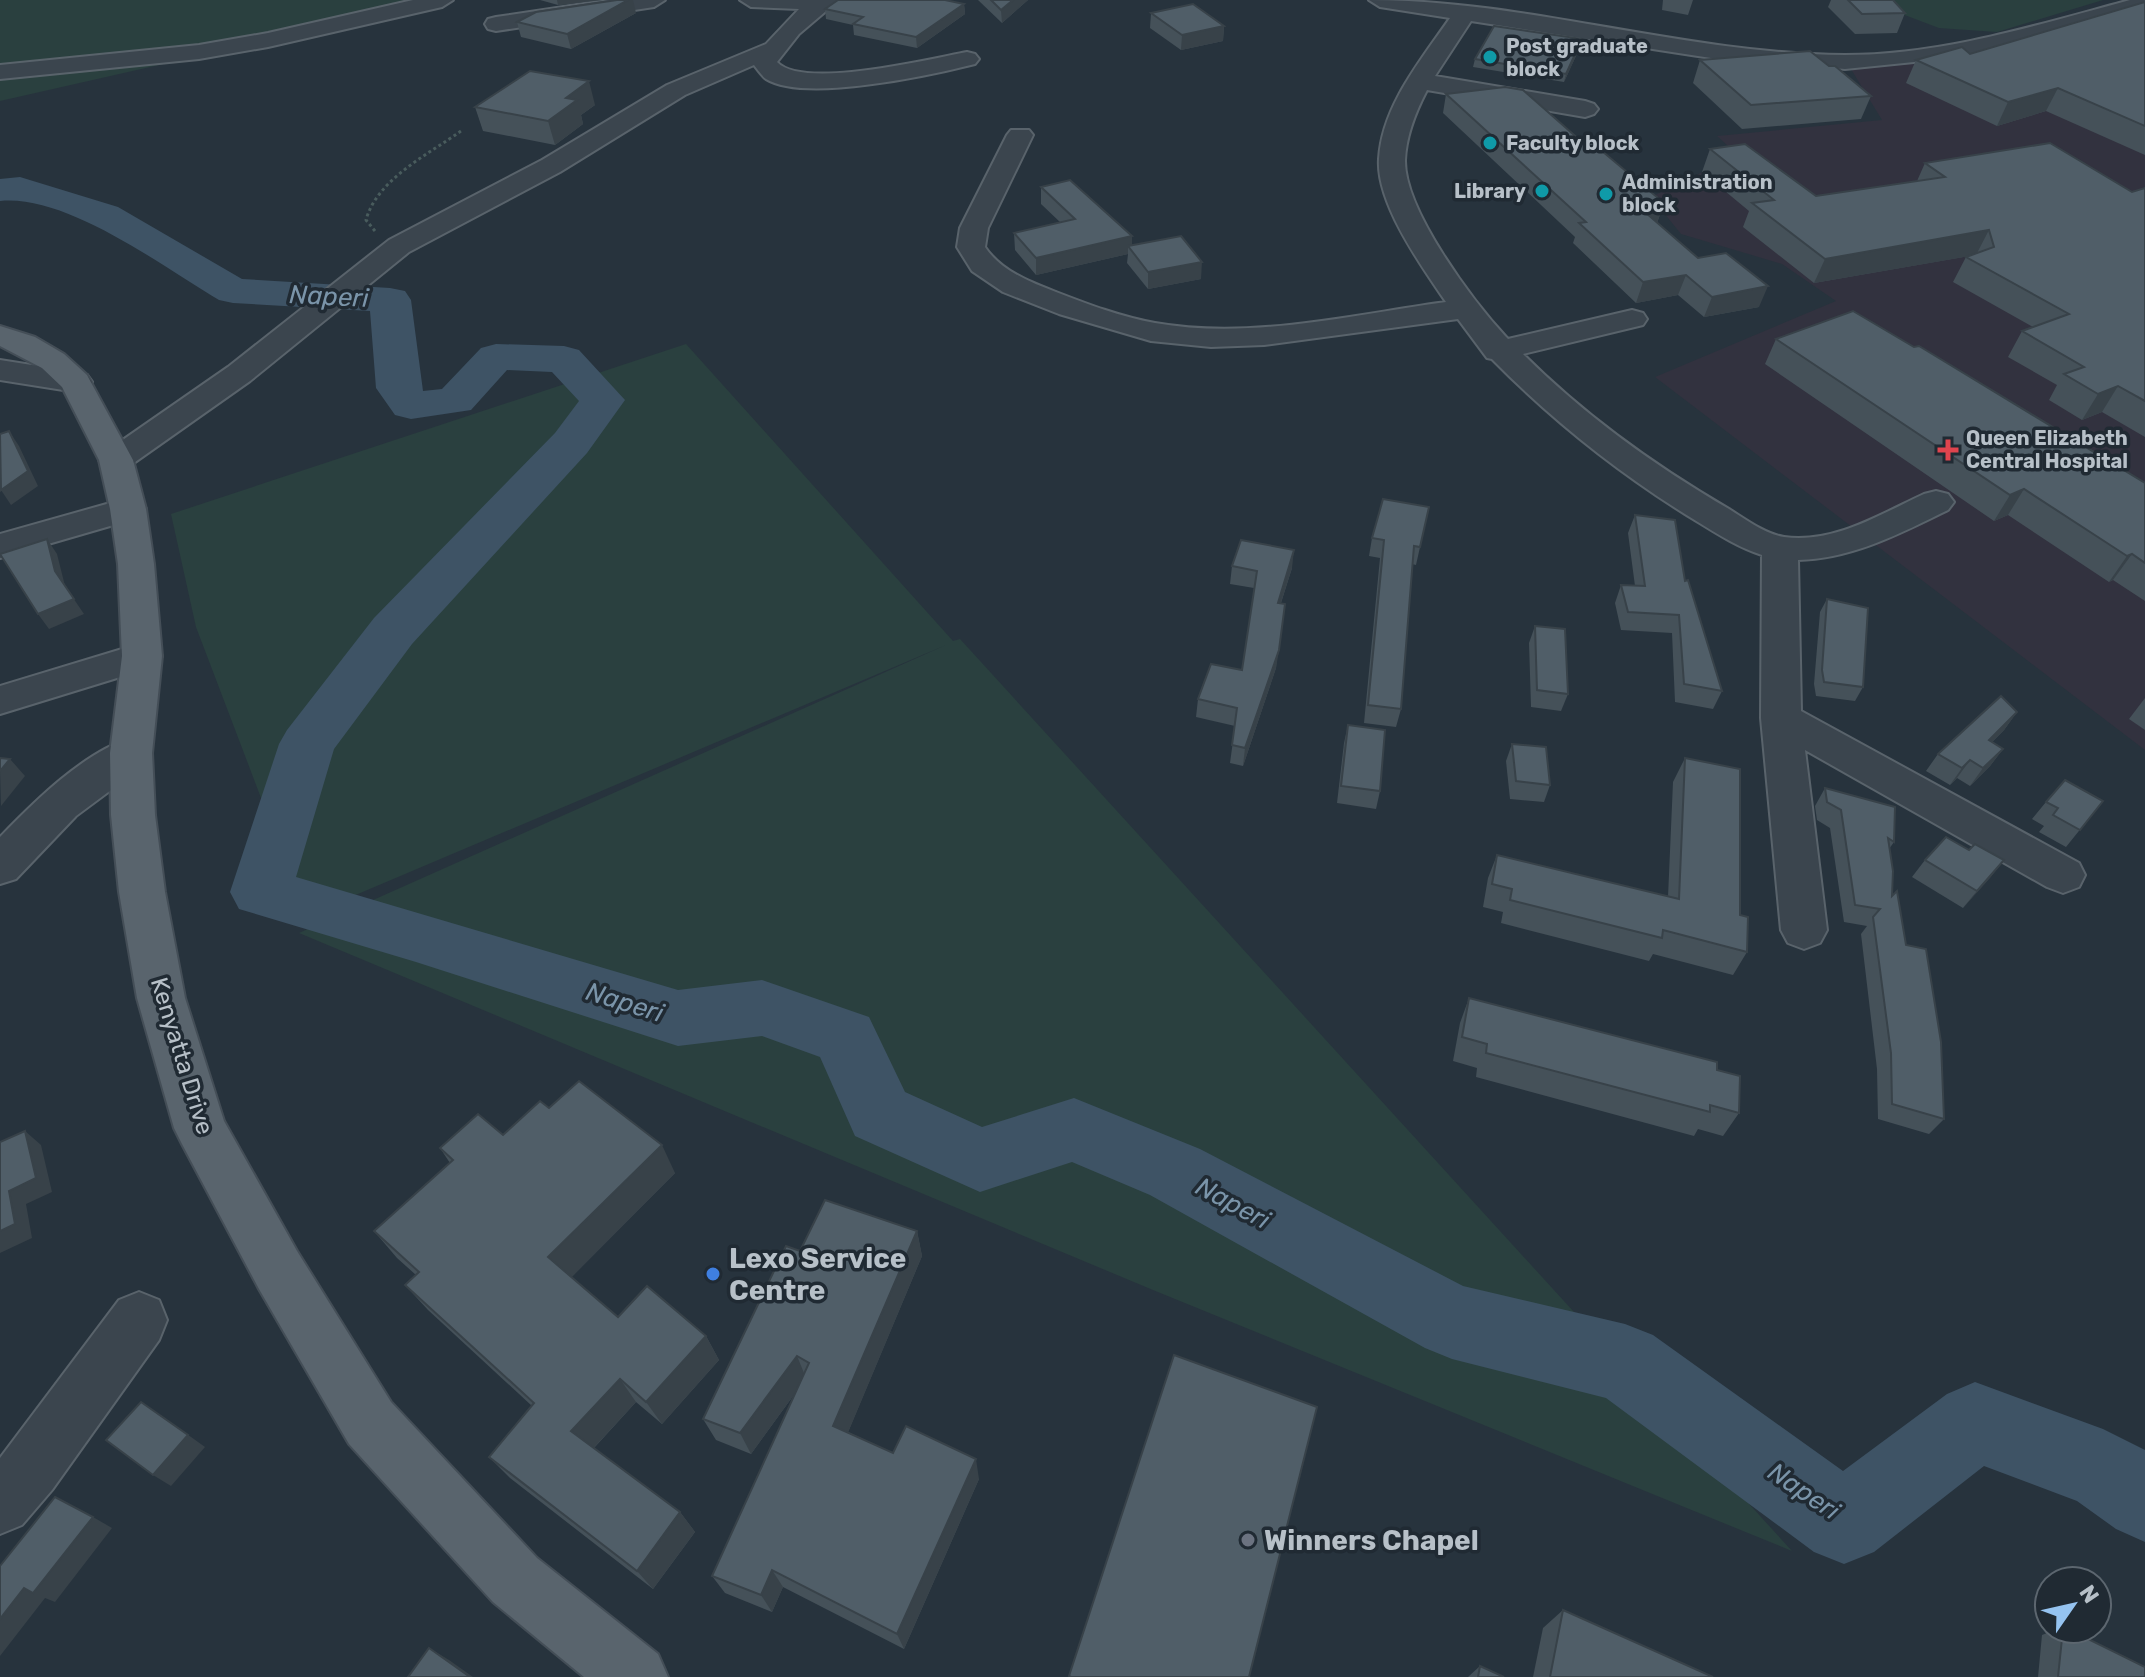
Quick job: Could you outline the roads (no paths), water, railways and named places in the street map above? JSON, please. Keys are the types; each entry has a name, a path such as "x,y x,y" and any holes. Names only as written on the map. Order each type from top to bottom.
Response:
{"main road":[{"name":"Kenyatta Drive","path":"0,335 24,344 53,361 76,382 116,460 128,509 142,656 131,753 133,815 142,892 161,998 200,1128 278,1270 370,1423 515,1580 635,1677"}],"street":[{"path":"0,72 199,52 268,40 442,0"},
{"path":"496,24 654,0"},
{"path":"751,0 781,3 825,1"},
{"path":"1380,0 1727,53 1845,62 1973,49 2145,3"},
{"path":"825,1 791,29 764,62 766,69 783,78 809,82 967,59"},
{"path":"1464,14 1420,81 1399,124 1392,159 1398,193 1423,246 1464,309 1498,351 1597,434 1658,480 1717,518 1780,548 1821,546 1859,537 1936,502"},
{"path":"116,460 227,384 399,246 551,166 676,90 774,49"},
{"path":"1420,81 1585,109"},
{"path":"1020,135 974,228 971,247 982,265 1014,286 1070,308 1151,332 1211,338 1264,336 1464,309"},
{"path":"1498,351 1632,319"},
{"path":"0,370 76,382"},
{"path":"0,546 128,509"},
{"path":"1780,548 1781,718 1804,930"},
{"path":"0,700 142,656"},
{"path":"1781,718 2063,875"},
{"path":"0,867 39,822 82,785 131,753"},
{"path":"0,1503 31,1469 139,1320"}],"waterway":[{"name":"Naperi","path":"0,190 20,188 105,215 233,291 390,300 398,388 411,406 455,401 496,357 564,359 603,400 571,443 393,631 307,744 261,892 416,936 678,1018 762,1008 845,1037 880,1114 980,1160 1074,1130 1175,1172 1452,1321 1625,1363 1844,1522 1975,1422 2103,1470 2145,1500"}],"place":[{"name":"Post graduate block","path":"1490,57"},
{"name":"Faculty block","path":"1490,143"},
{"name":"Library","path":"1542,191"},
{"name":"Administration block","path":"1606,194"},
{"name":"Queen Elizabeth Central Hospital","path":"1948,450"},
{"name":"Lexo Service Centre","path":"713,1274"},
{"name":"Winners Chapel","path":"1248,1540"}]}
